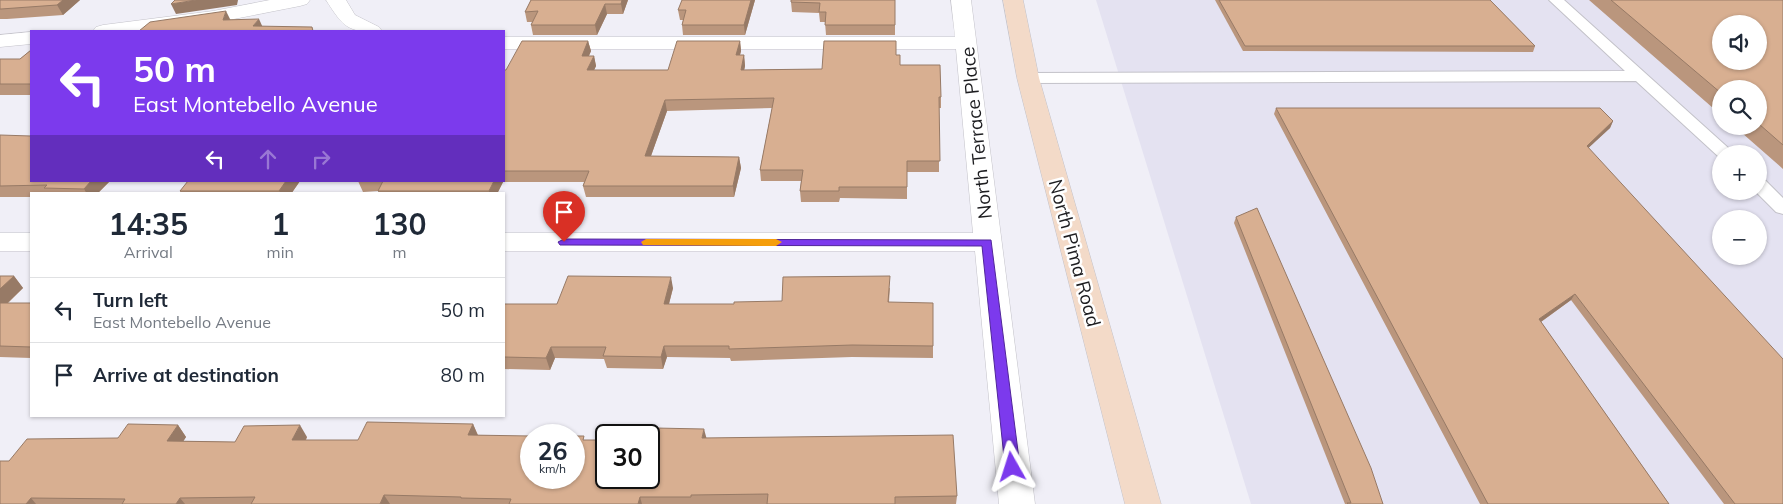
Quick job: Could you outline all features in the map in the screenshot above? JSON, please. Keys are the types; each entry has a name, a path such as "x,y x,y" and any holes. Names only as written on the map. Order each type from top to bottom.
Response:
{"main road":[{"name":"North Pima Road","path":"1013,0 1028,78 1143,504"}],"street":[{"path":"110,30 213,16 300,0"},
{"path":"336,0 348,19 370,30"},
{"name":"North Terrace Place","path":"962,0 1017,504"},
{"path":"0,41 30,38"},
{"path":"505,43 967,43"},
{"path":"0,242 30,242"},
{"path":"505,242 987,242"}],"lane":[{"path":"1556,0 1716,145"},
{"path":"1028,78 1641,76"},
{"path":"1767,193 1783,208"}],"shaded area":[{"path":"1096,0 1783,0 1783,504 1251,504"}],"building":[{"path":"0,0 63,0 57,5 0,9"},
{"path":"175,0 196,0 171,4"},
{"path":"531,0 622,0 621,4 605,4 595,25 531,25 538,11 525,12"},
{"path":"682,0 751,0 744,25 682,25 686,10 678,10"},
{"path":"791,0 895,0 895,25 825,25 826,12 819,12 820,3 791,2"},
{"path":"1219,0 1490,0 1535,46 1245,46"},
{"path":"1611,0 1783,0 1783,145 1767,131 1767,80 1712,80 1712,85"},
{"path":"226,11 223,20 259,19 253,26 312,27 313,30 140,30 150,22"},
{"path":"522,41 588,41 582,56 594,56 587,70 668,70 677,41 740,41 736,55 744,55 741,70 822,69 824,41 896,41 896,55 900,55 900,65 940,65 940,161 907,161 907,187 839,187 839,191 800,191 803,170 760,170 774,98 665,100 645,156 739,157 733,186 583,186 589,171 505,171 506,70"},
{"path":"30,51 30,84 0,84 0,59 20,59"},
{"path":"1276,108 1600,108 1613,121 1587,146 1783,359 1783,504 1735,504 1575,294 1539,319 1669,504 1488,504"},
{"path":"0,135 30,136 30,182 90,182 84,189 44,188 47,185 0,186"},
{"path":"187,182 285,182 279,191 180,191"},
{"path":"382,182 494,182 489,191 378,191"},
{"path":"1257,208 1371,468 1383,504 1347,503 1351,503 1236,217"},
{"path":"0,276 14,276 0,289"},
{"path":"568,276 671,277 664,304 734,304 734,302 782,301 783,277 890,276 888,302 933,303 933,346 852,345 729,349 729,346 664,346 661,357 603,356 606,347 551,347 546,358 505,357 505,304 557,304"},
{"path":"0,303 30,303 30,347 0,346"},
{"path":"367,422 473,424 468,435 520,436 520,489 585,489 585,440 595,440 595,489 660,489 660,428 704,429 702,438 953,435 957,496 895,497 895,504 767,504 768,494 640,497 638,504 509,504 511,499 384,495 380,504 251,504 255,497 180,498 176,504 122,504 125,499 31,498 26,504 0,504 0,461 9,461 27,439 118,438 128,424 178,425 167,441 235,442 244,426 300,425 292,440 358,440"}],"slow traffic":[{"path":"646,242 776,242"}],"route":[{"path":"564,242 987,242 1012,467"}]}
